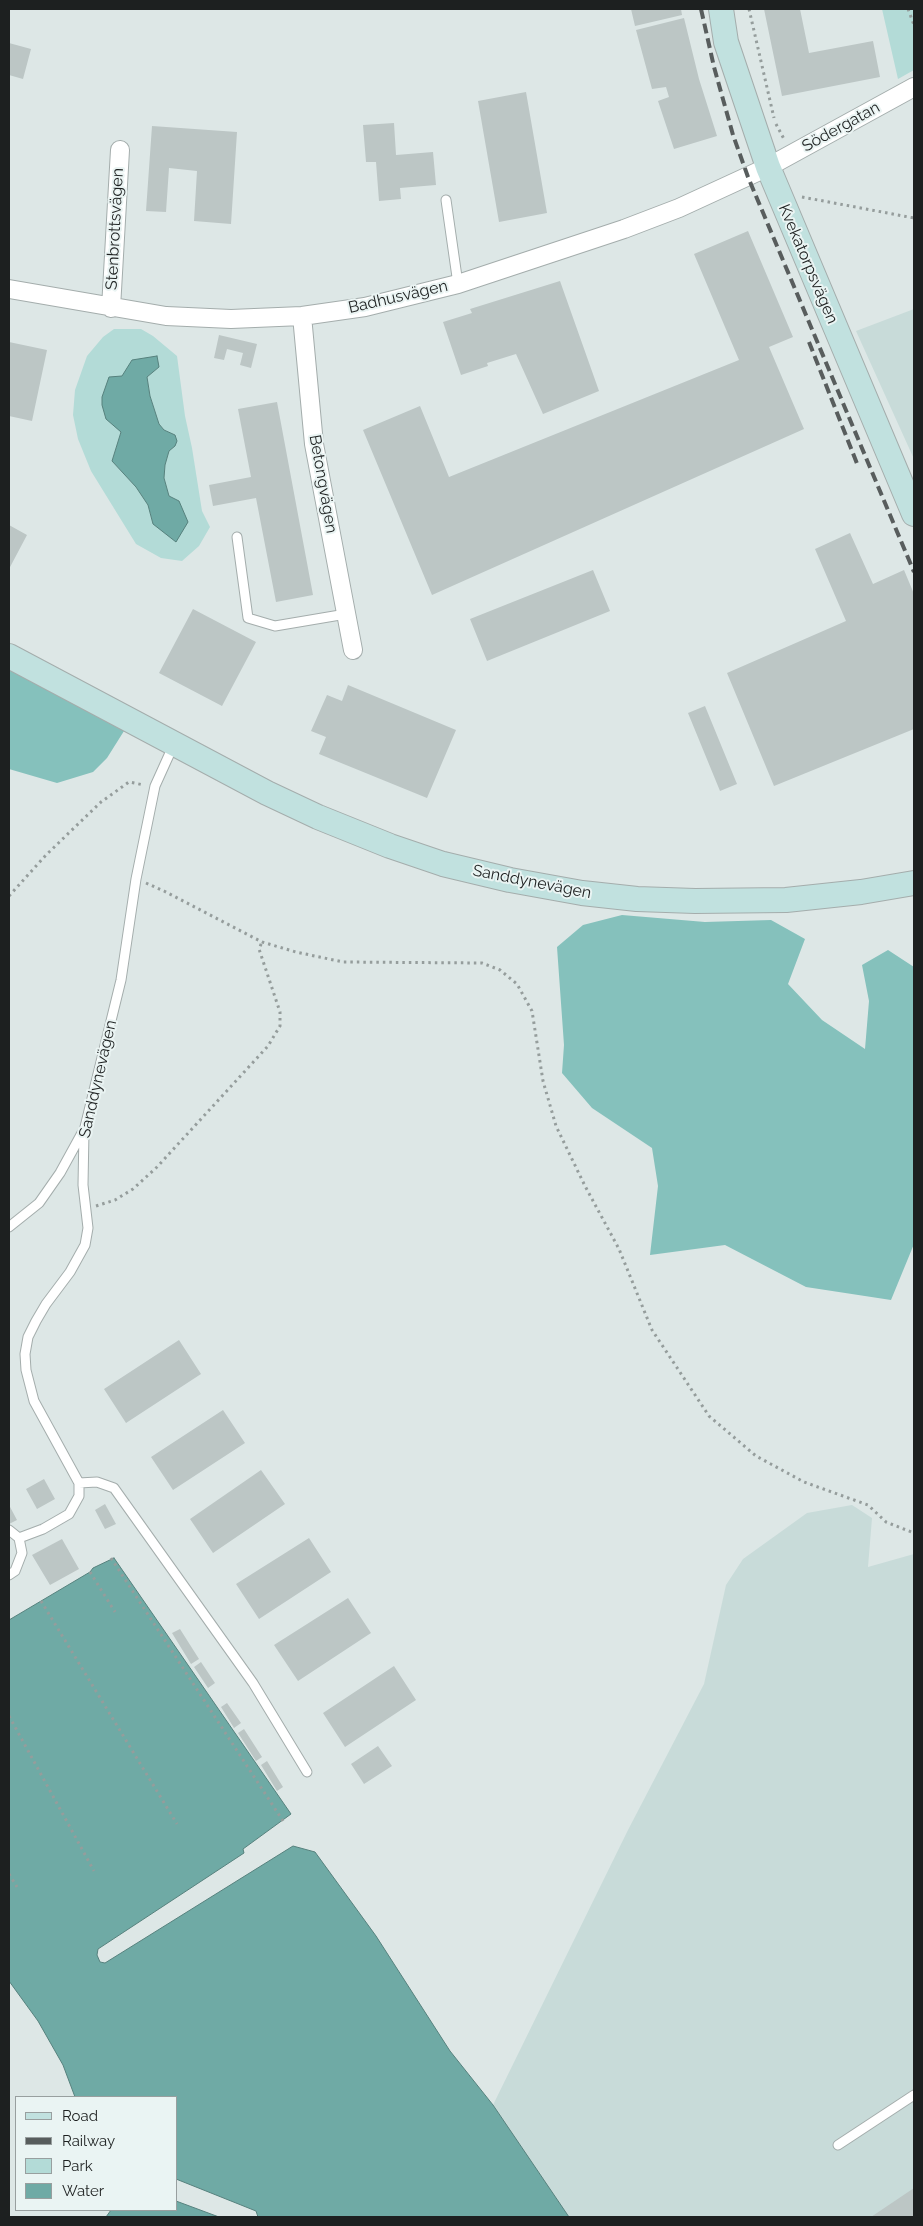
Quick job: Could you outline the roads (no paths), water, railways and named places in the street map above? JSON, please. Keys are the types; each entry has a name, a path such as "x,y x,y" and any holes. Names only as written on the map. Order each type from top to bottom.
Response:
{"street":[{"name":"Kvekatorpsvägen","path":"721,9 726,42 782,204 914,514"},
{"name":"Södergatan","path":"768,167 914,87"},
{"name":"Stenbrottsvägen","path":"111,308 120,150"},
{"name":"Badhusvägen","path":"9,289 166,316 231,320 302,316 364,307 458,284 624,229 679,208 768,167"},
{"name":"Betongvägen","path":"302,316 314,444 353,650"},
{"name":"Sanddynevägen","path":"9,656 267,793 318,817 390,846 443,864 510,880 582,893 637,899 736,902 786,900 861,892 914,883"}],"lane":[{"path":"446,200 458,284"},
{"path":"237,537 248,618 275,626 346,614"},
{"name":"Sanddynevägen","path":"79,1483 34,1401 26,1370 25,1354 28,1337 36,1321 70,1272 85,1245 88,1228 87,1206 83,1185 84,1131 121,980 136,879 155,786 174,744"},
{"path":"9,1227 39,1203 60,1173 84,1131"},
{"path":"19,1538 43,1529 69,1514 79,1496 79,1483 96,1482 114,1488 253,1683 307,1772"},
{"path":"9,1530 19,1538 22,1553 15,1571 9,1575"},
{"path":"838,2145 914,2095"}],"water":[{"path":"157,356 159,367 147,377 150,396 159,424 164,430 175,435 177,441 175,446 169,451 164,478 169,496 179,501 188,522 176,542 153,524 148,505 136,487 112,461 121,432 106,419 102,405 102,397 109,377 122,376 132,360"},
{"path":"114,1558 291,1814 243,1849 244,1853 98,1949 97,1955 100,1962 105,1963 293,1846 315,1852 376,1936 450,2051 493,2105 569,2217 258,2217 256,2211 178,2180 178,2096 75,2096 63,2065 38,2021 9,1981 9,1620 90,1572 93,1568"},
{"path":"178,2202 219,2217 106,2217 110,2211 178,2211"}],"railway":[{"path":"701,9 714,67 733,135 748,177 914,572"},
{"path":"809,342 858,466"}]}
